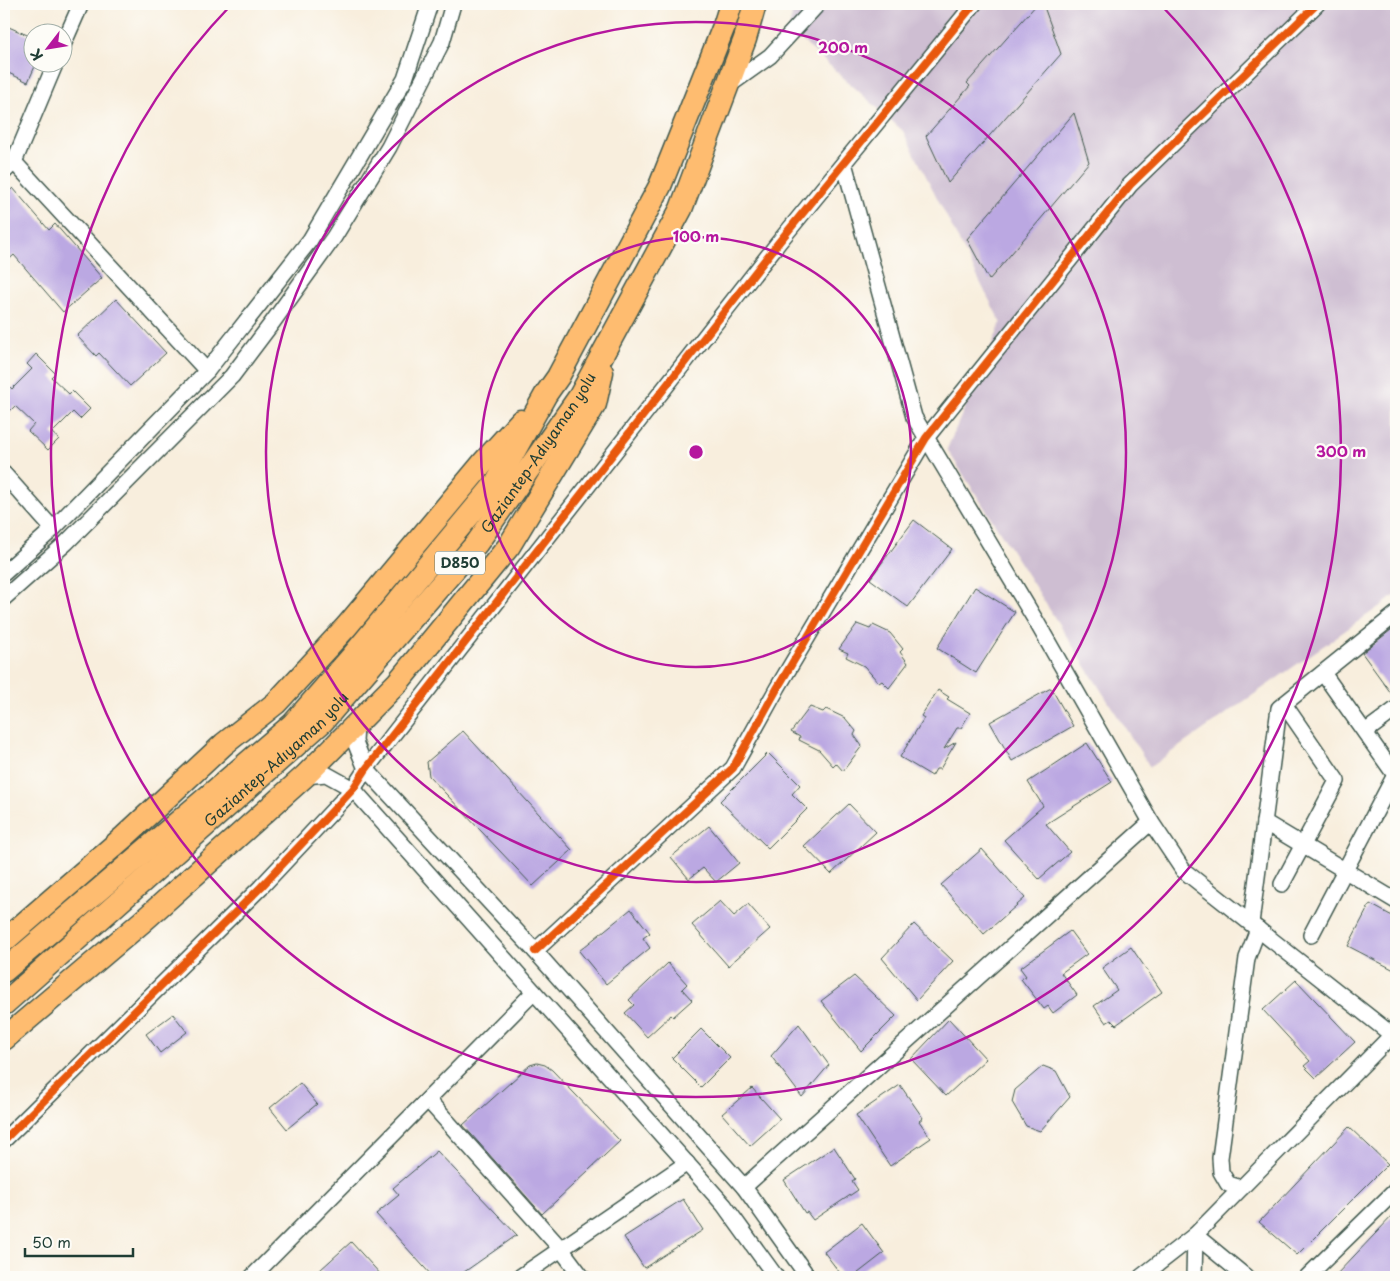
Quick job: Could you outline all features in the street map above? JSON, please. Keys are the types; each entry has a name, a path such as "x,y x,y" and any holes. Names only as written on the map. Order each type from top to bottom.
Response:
{"highway":[{"name":"Gaziantep-Adıyaman yolu","path":"4,971 294,724 497,482 546,394 558,377 660,186 731,4"},
{"name":"Gaziantep-Adıyaman yolu","path":"4,1004 322,722 477,543 580,396 681,209 745,39 755,4"},
{"path":"4,1039 143,921 305,776 398,682 509,546 595,404 608,345"},
{"path":"4,941 124,837 224,744 276,703 347,626 483,463 546,394"}],"street":[{"path":"72,24 81,4"},
{"path":"4,573 53,529 207,371 310,240 405,79 430,4"},
{"path":"4,598 66,543 232,376 267,330 334,237 389,147 442,42 453,4"},
{"path":"727,87 770,56 818,4"},
{"path":"4,1140 261,887 354,789 366,770 773,250 974,4"},
{"path":"535,951 733,768 778,687 926,438 1130,185 1317,4"},
{"path":"52,72 9,167 207,371"},
{"path":"844,163 914,417 1036,621 1151,822 1183,870 1394,1036 1195,1235 1141,1277"},
{"path":"4,474 53,529"},
{"path":"1241,1188 1228,1184 1221,1172 1220,1158 1247,958 1255,926 1264,822 1279,708 1396,614"},
{"path":"1311,935 1395,776 1323,673"},
{"path":"1282,884 1337,781 1284,704"},
{"path":"1365,732 1396,709"},
{"path":"356,725 355,742 366,770 535,951 744,1187 808,1277"},
{"path":"305,776 326,774 354,789 724,1205 776,1277"},
{"path":"744,1187 1151,822"},
{"path":"1264,822 1346,869 1396,901"},
{"path":"252,1277 534,992"},
{"path":"428,1100 562,1249 582,1277"},
{"path":"520,1277 687,1163"},
{"path":"1307,1277 1396,1190"},
{"path":"1194,1277 1195,1235"},
{"path":"1195,1235 1246,1277"}],"shaded area":[{"path":"794,4 1396,4 1396,595 1150,767 947,449 1001,323 903,131 789,29"}],"building":[{"path":"1037,4 1043,4 1061,54 948,183 926,136 970,86 967,83"},
{"path":"4,25 22,33 22,72 32,72 28,82 4,71"},
{"path":"1074,113 1089,162 989,280 967,239"},
{"path":"13,188 49,230 55,224 102,278 63,312 14,255 4,264 4,196"},
{"path":"116,299 166,353 130,386 99,353 96,356 77,336"},
{"path":"36,354 55,373 51,377 69,394 72,391 90,409 80,419 73,412 52,433 59,439 48,450 28,431 34,424 15,406 10,411 4,405 4,381 12,389 32,369 27,364"},
{"path":"914,520 952,549 908,607 870,579"},
{"path":"975,587 1015,612 976,673 937,648"},
{"path":"857,624 870,629 873,625 890,633 903,649 900,652 908,663 889,688 882,681 879,683 864,666 846,657 848,653 839,649"},
{"path":"1396,626 1396,700 1362,653"},
{"path":"1051,688 1073,726 1012,761 990,722"},
{"path":"938,690 949,697 947,699 970,713 961,728 957,728 944,749 956,742 940,769 936,769 932,776 900,757 924,718 921,716"},
{"path":"810,707 823,712 826,709 845,718 856,731 854,735 862,746 843,771 836,763 833,766 819,750 799,740 800,737 791,732"},
{"path":"463,731 572,850 533,886 429,776 427,762"},
{"path":"1087,743 1112,782 1046,824 1070,852 1039,879 1004,840 1043,806 1028,782"},
{"path":"768,753 800,785 792,794 807,809 768,848 720,801"},
{"path":"849,804 876,832 831,874 804,846"},
{"path":"709,826 739,863 716,882 703,868 689,879 671,857"},
{"path":"982,849 1025,898 984,934 941,885"},
{"path":"720,901 734,916 748,904 770,929 728,966 692,925"},
{"path":"1370,904 1396,918 1396,971 1348,946"},
{"path":"631,909 650,933 643,938 650,948 606,984 579,951"},
{"path":"914,924 953,961 917,1000 882,958"},
{"path":"1070,931 1087,954 1061,973 1077,995 1053,1013 1048,1006 1044,1009 1021,979 1026,976 1020,968"},
{"path":"1131,947 1162,992 1116,1025 1111,1020 1106,1023 1094,1006 1117,990 1102,968"},
{"path":"668,963 687,984 682,989 692,1000 673,1017 671,1015 647,1037 625,1013 634,1005 629,1000"},
{"path":"854,976 896,1016 861,1051 821,1001"},
{"path":"1296,980 1355,1042 1316,1078 1304,1066 1310,1061 1263,1010"},
{"path":"173,1014 187,1032 160,1053 146,1034"},
{"path":"949,1019 986,1059 946,1096 911,1059"},
{"path":"799,1024 829,1065 802,1097 771,1056"},
{"path":"701,1029 730,1058 701,1087 672,1058"},
{"path":"537,1063 545,1065 552,1070 620,1141 542,1214 463,1125 530,1065"},
{"path":"1043,1066 1056,1071 1070,1097 1040,1131 1026,1126 1012,1102 1015,1090"},
{"path":"300,1083 317,1104 287,1129 270,1108"},
{"path":"900,1085 923,1118 919,1121 931,1138 890,1166 856,1115"},
{"path":"752,1088 780,1119 750,1146 722,1114"},
{"path":"1349,1127 1388,1164 1297,1255 1259,1222"},
{"path":"834,1147 855,1179 852,1181 858,1190 813,1220 807,1212 805,1213 784,1180"},
{"path":"437,1151 517,1235 457,1277 433,1277 376,1214 399,1195 393,1188"},
{"path":"683,1199 703,1230 644,1268 624,1237"},
{"path":"1396,1212 1396,1277 1334,1277"},
{"path":"862,1223 884,1253 853,1277 843,1277 824,1252"},
{"path":"351,1242 383,1277 327,1277 320,1270"}],"cycle path":[{"path":"4,1140 261,887 353,789 366,769 779,242 974,4"},
{"path":"535,951 733,768 778,687 926,438 1130,185 1317,4"}]}
